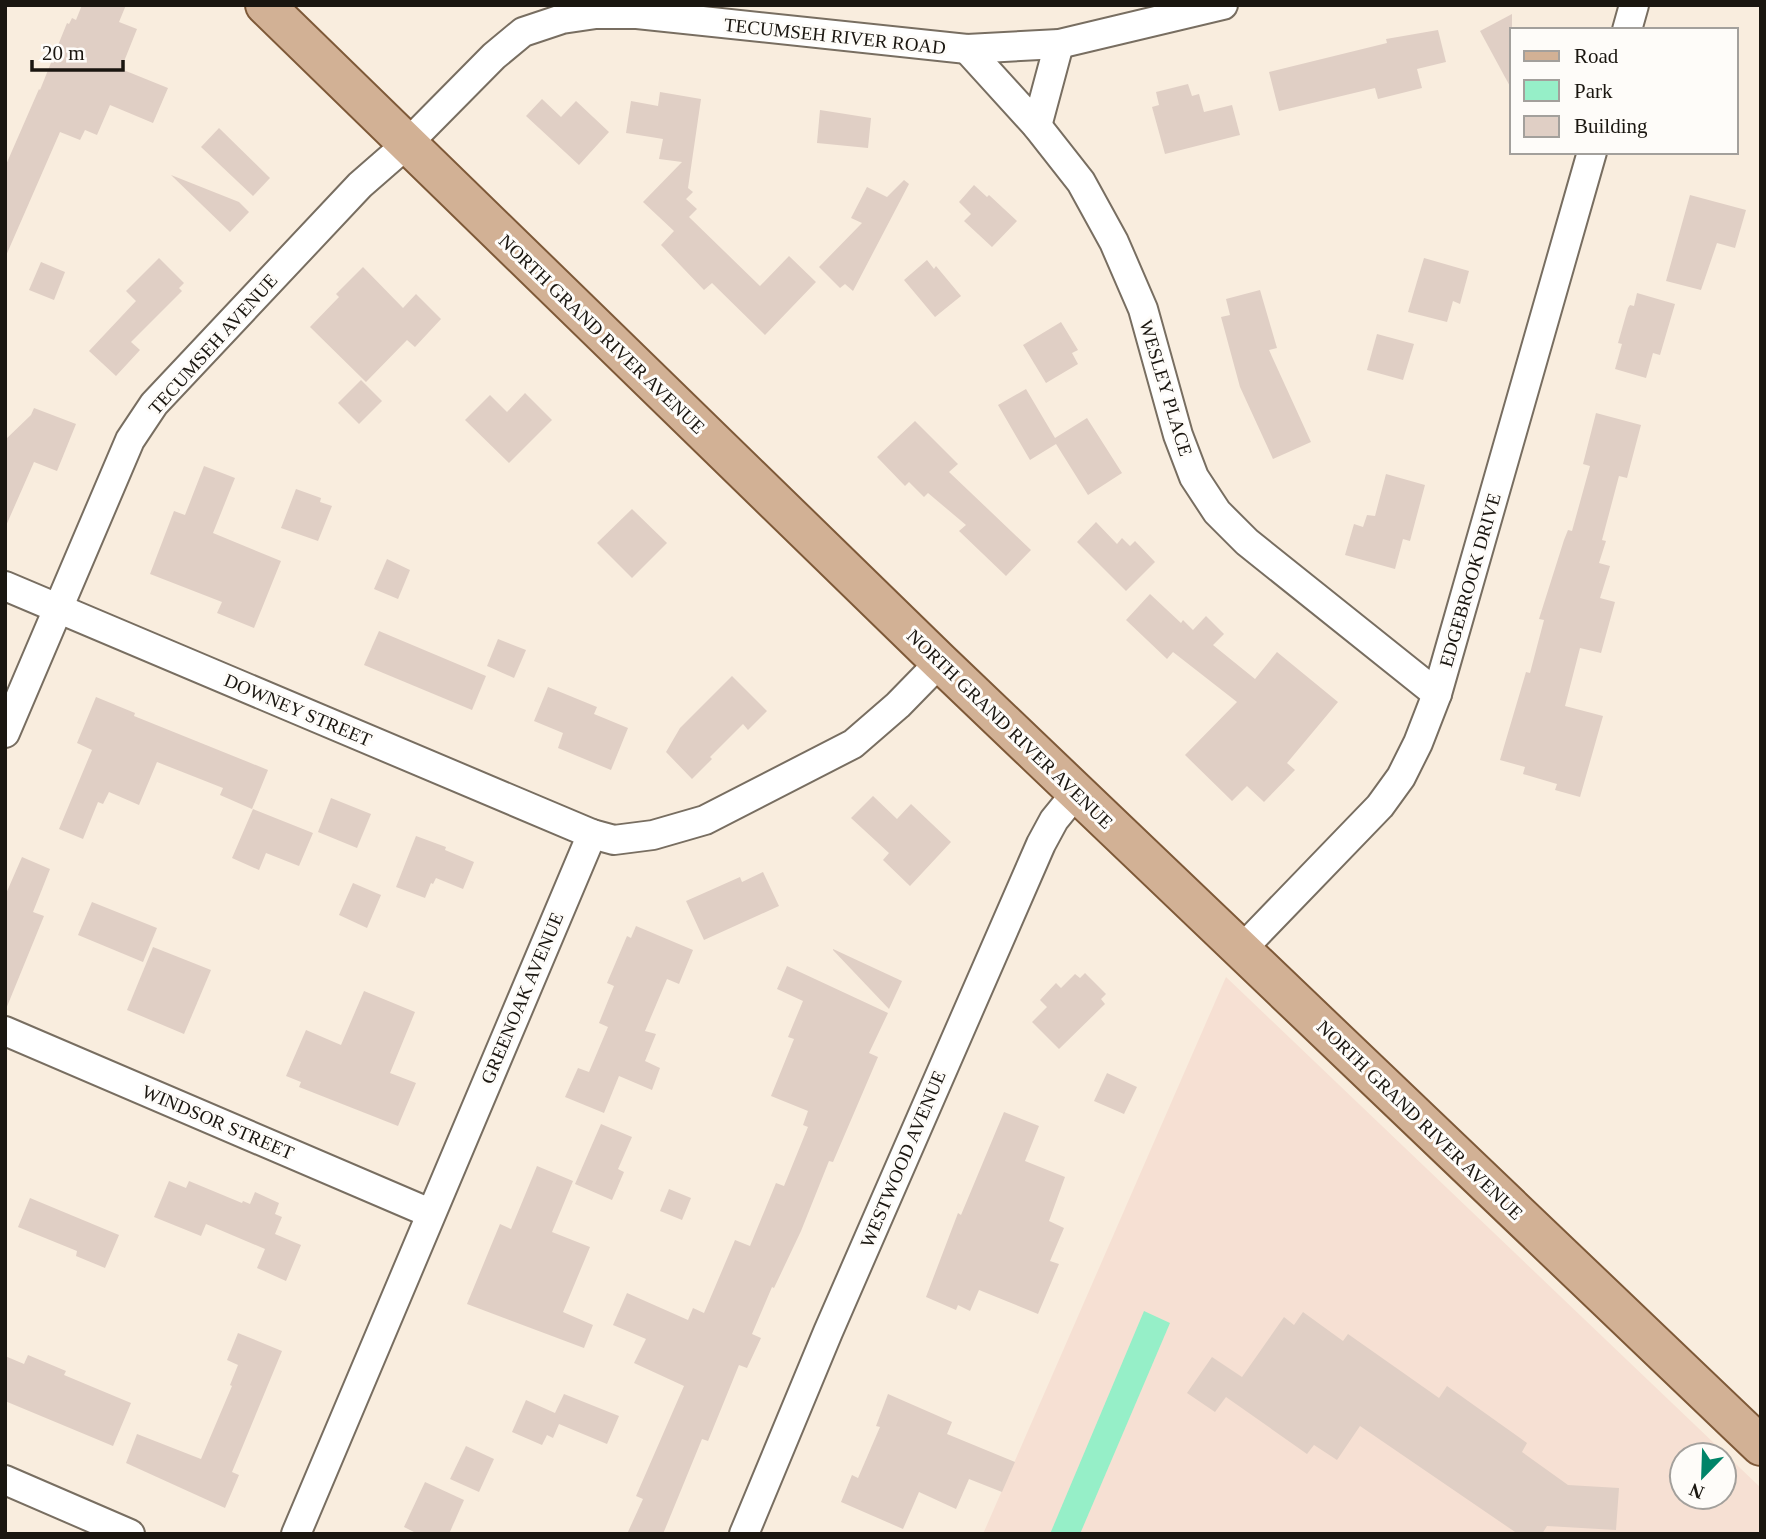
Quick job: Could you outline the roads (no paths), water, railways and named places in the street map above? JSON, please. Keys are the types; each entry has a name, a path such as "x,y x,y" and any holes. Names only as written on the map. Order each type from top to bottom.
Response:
{"main road":[{"name":"NORTH GRAND RIVER AVENUE","path":"265,5 940,662 1761,1446"}],"street":[{"name":"TECUMSEH RIVER ROAD","path":"407,144 494,56 523,32 562,19 596,14 637,14 967,49 1059,44 1223,5"},
{"path":"1628,28 1634,5"},
{"path":"1037,126 1059,44"},
{"name":"WESLEY PLACE","path":"967,49 1037,126 1081,182 1114,242 1143,309 1178,435 1190,467 1217,512 1247,542 1437,694"},
{"name":"TECUMSEH AVENUE","path":"5,733 131,440 155,404 360,185 407,144"},
{"name":"EDGEBROOK DRIVE","path":"1241,950 1380,806 1401,777 1418,743 1437,694 1591,154"},
{"name":"DOWNEY STREET","path":"5,586 592,834"},
{"path":"592,834 614,840 653,835 705,820 853,744 898,705 940,662"},
{"name":"WESTWOOD AVENUE","path":"744,1534 833,1320 1041,844 1054,820 1076,793"},
{"name":"GREENOAK AVENUE","path":"296,1534 592,834"},
{"name":"WINDSOR STREET","path":"5,1031 430,1213"},
{"path":"5,1480 130,1534"}]}
